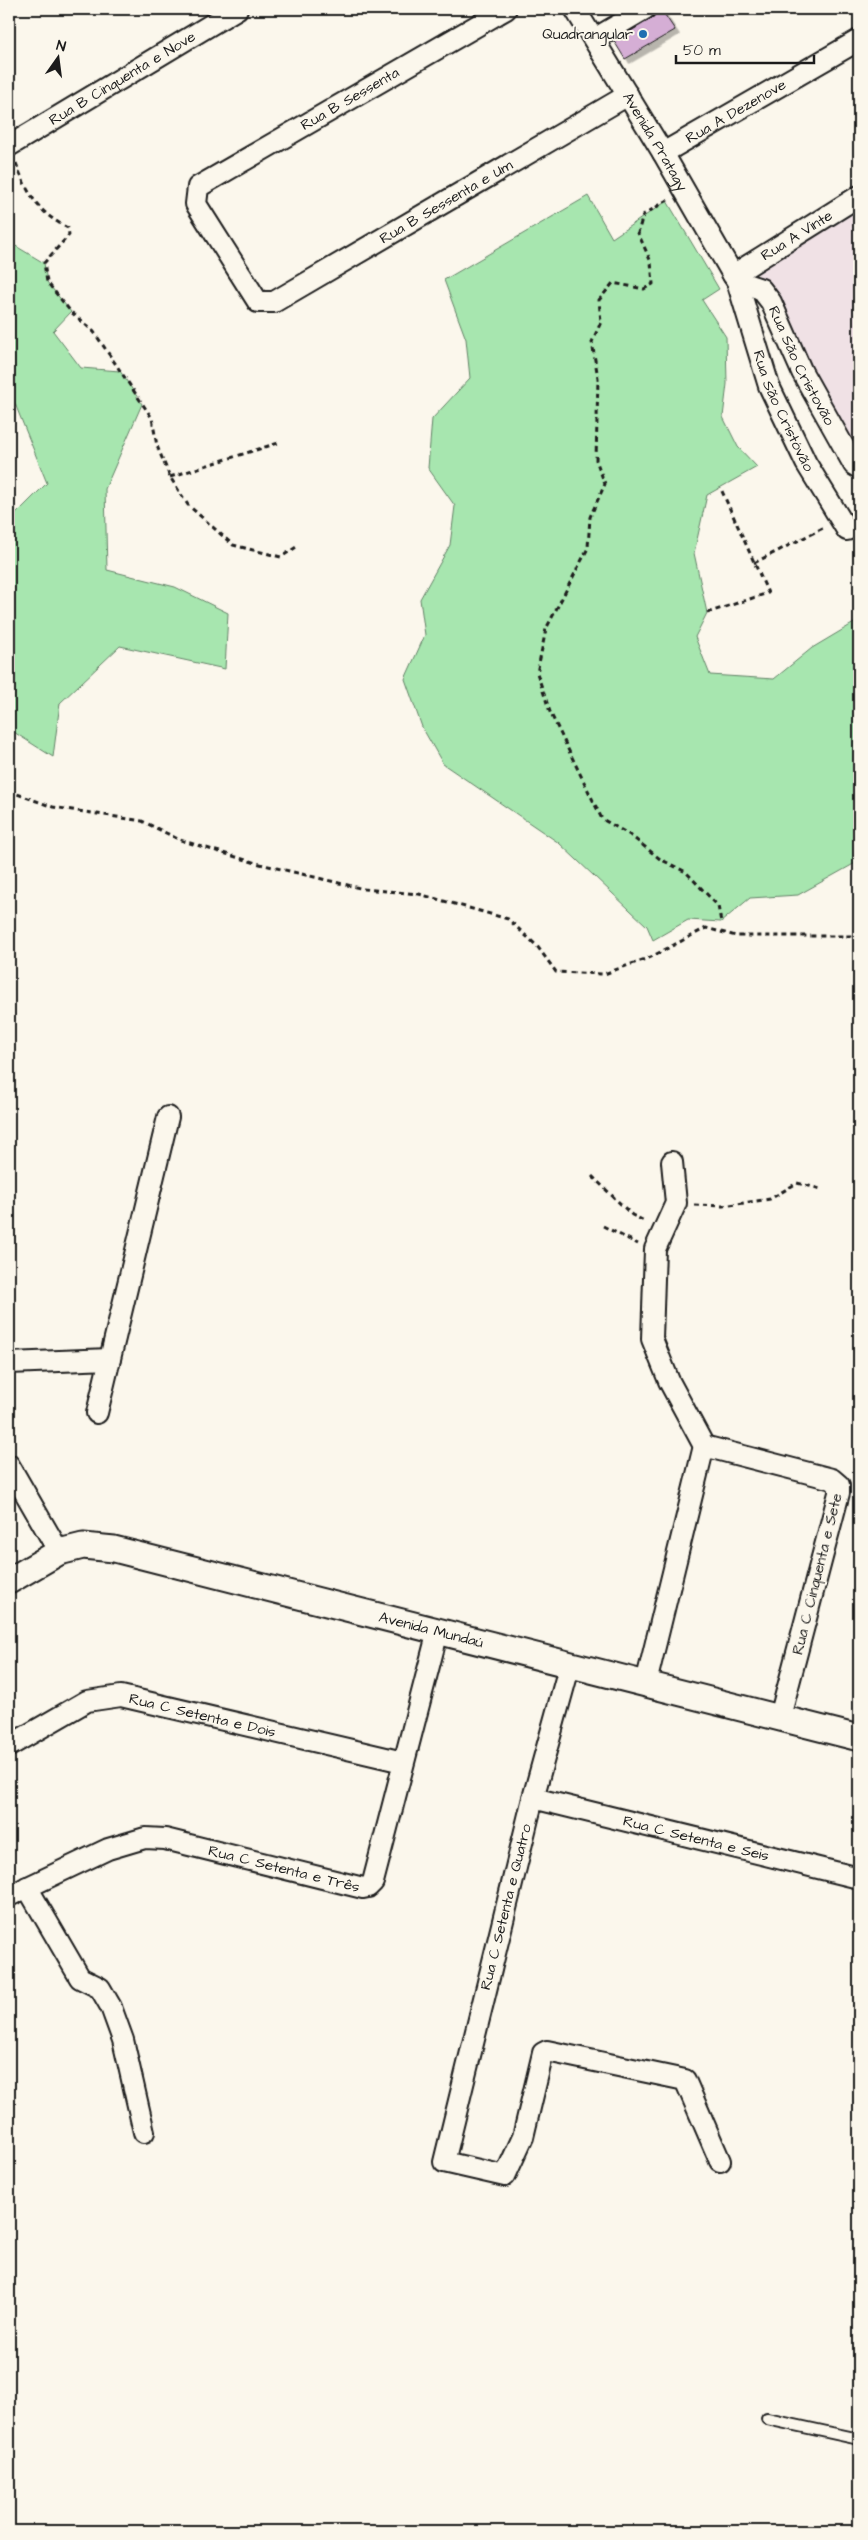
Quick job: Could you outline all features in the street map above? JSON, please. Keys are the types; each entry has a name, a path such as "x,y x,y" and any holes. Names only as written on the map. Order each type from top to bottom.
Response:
{"street":[{"name":"Rua B Cinquenta e Nove","path":"9,146 237,9"},
{"name":"Rua B Sessenta","path":"263,304 258,302 196,204 198,187 506,9"},
{"name":"Avenida Pratagy","path":"575,9 663,153 735,278"},
{"path":"594,39 645,9"},
{"name":"Rua A Dezenove","path":"663,153 859,40"},
{"name":"Rua B Sessenta e Um","path":"263,304 274,302 628,95"},
{"name":"Rua A Vinte","path":"735,278 859,196"},
{"name":"Rua São Cristovão","path":"735,278 761,290 771,302 802,372 854,465 859,468"},
{"name":"Rua São Cristóvão","path":"735,278 769,386 806,463 844,525"},
{"path":"97,1414 168,1117"},
{"path":"646,1683 704,1446 669,1381 652,1338 655,1249 662,1230 676,1204 672,1162"},
{"path":"9,1363 110,1359"},
{"name":"Rua C Cinquenta e Sete","path":"704,1446 832,1479 839,1485 839,1493 780,1717"},
{"path":"9,1465 60,1552"},
{"name":"Avenida Mundaú","path":"9,1581 60,1552 83,1546 114,1548 859,1738"},
{"name":"Rua C Setenta e Três","path":"9,1896 108,1849 145,1838 165,1839 363,1888 368,1887 373,1882 438,1631"},
{"name":"Rua C Setenta e Quatro","path":"570,1664 533,1798 444,2162 505,2176 523,2137 543,2053 547,2051 685,2080 720,2161"},
{"name":"Rua C Setenta e Dois","path":"9,1746 87,1701 121,1696 403,1762"},
{"name":"Rua C Setenta e Seis","path":"533,1798 859,1878"},
{"path":"27,1887 80,1978 100,1988 111,2007 123,2040 144,2132"}],"lane":[{"path":"767,2419 859,2439"}],"path":[{"path":"9,146 26,190 50,220 68,228 69,235 44,263 47,282 71,312 94,332 152,418 157,446 170,477 188,504 233,545 281,557 298,546"},
{"path":"684,190 643,215 638,233 651,262 653,284 644,288 613,283 599,300 601,322 592,342 598,378 596,460 605,484 590,517 588,548 546,629 537,673 550,712 602,819 630,835 660,859 686,872 718,906 721,922"},
{"path":"170,477 278,443"},
{"path":"707,613 768,593 721,488"},
{"path":"754,563 844,525"},
{"path":"9,790 53,808 142,821 180,840 256,863 364,889 419,894 508,919 537,946 556,972 604,974 651,956 706,928 736,936 859,936"},
{"path":"592,1176 632,1215 662,1230"},
{"path":"676,1204 723,1206 770,1199 797,1183 821,1189"},
{"path":"603,1226 640,1245 655,1249"}],"shaded area":[{"path":"859,207 859,449 857,450 755,270"}],"green space":[{"path":"588,196 612,238 667,201 719,289 702,300 726,337 727,384 723,417 738,447 757,467 707,495 694,553 707,613 695,637 710,675 774,679 812,648 859,620 859,861 798,895 750,898 721,922 688,920 653,940 647,926 559,843 443,764 422,727 405,679 425,635 420,599 450,545 455,506 428,468 432,419 470,378 466,339 444,280"},
{"path":"9,242 44,263 47,282 71,312 53,331 81,368 120,371 142,404 105,489 107,570 175,587 228,613 225,669 120,646 60,703 53,757 9,729 9,521 47,483 9,389"}],"building":[{"name":"Quadrangular","path":"661,9 675,30 625,59 614,41 651,19"}],"place":[{"name":"Quadrangular","path":"643,34"}]}
